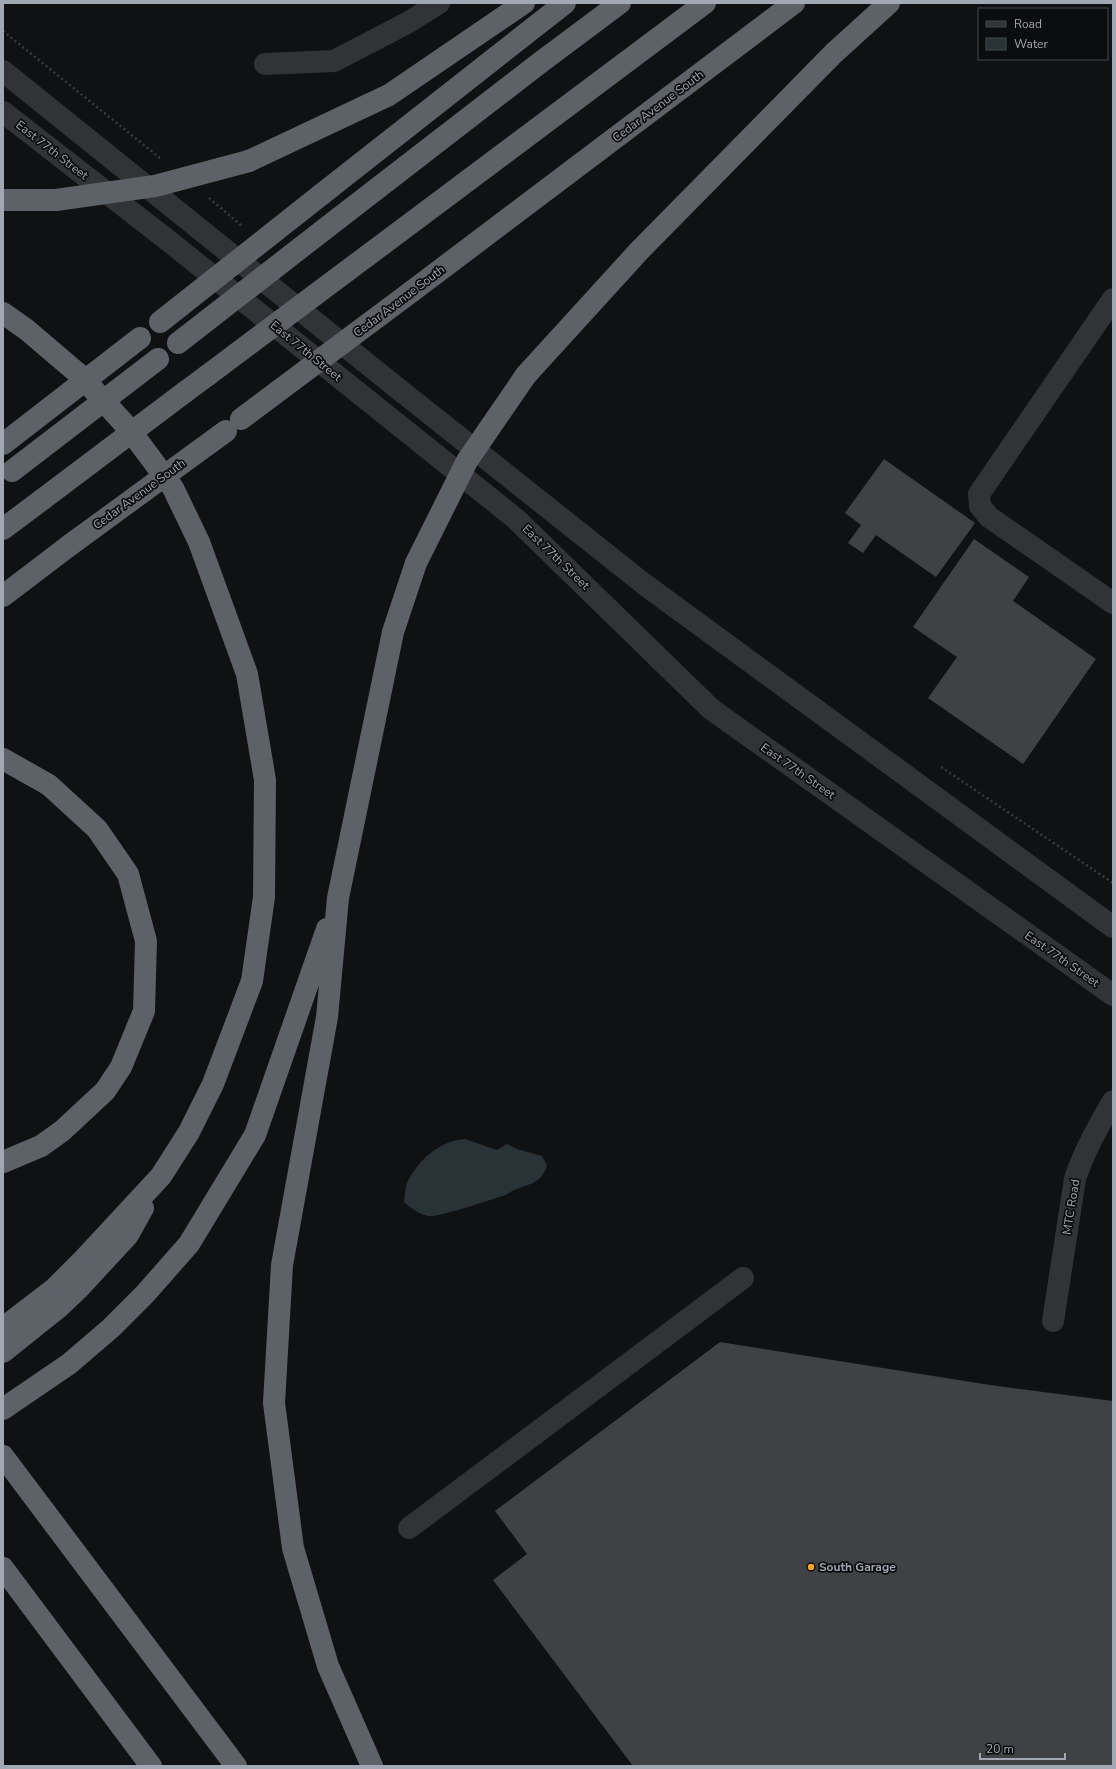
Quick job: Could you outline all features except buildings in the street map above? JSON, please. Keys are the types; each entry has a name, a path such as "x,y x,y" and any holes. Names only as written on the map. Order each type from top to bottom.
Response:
{"highway":[{"path":"3,200 56,200 155,186 249,161 389,96 524,3"},
{"path":"3,444 565,3"},
{"path":"7,474 541,62 620,3"},
{"path":"3,529 705,3"},
{"name":"Cedar Avenue South","path":"3,596 411,292 794,3"},
{"path":"372,1766 328,1666 294,1548 274,1403 282,1265 327,1017 338,898 392,632 416,563 467,460 526,375 639,251 834,53 889,3"},
{"path":"3,313 27,330 81,376 129,429 173,488 199,542 247,674 265,780 264,897 252,981 213,1084 189,1132 161,1176 58,1308 3,1352"},
{"path":"3,759 49,785 97,828 128,874 146,941 144,1011 121,1067 105,1091 62,1131 41,1146 3,1162"},
{"path":"3,1409 69,1364 111,1328 145,1294 188,1244 255,1136 338,898"},
{"path":"3,1328 103,1250"},
{"path":"3,1456 236,1766"},
{"path":"3,1568 151,1766"},
{"path":"204,1723 240,1766"}],"street":[{"path":"265,64 334,61 409,22 439,3"},
{"path":"3,71 644,584 1113,927"},
{"name":"East 77th Street","path":"3,112 170,242 516,519 711,709 1113,995"},
{"path":"1113,299 979,494 980,506 989,517 1113,603"},
{"name":"MTC Road","path":"1053,1321 1075,1179 1081,1158 1090,1139 1113,1101"},
{"path":"410,1528 743,1278"}],"path":[{"path":"3,31 115,122"}],"water":[{"path":"465,1139 497,1150 507,1144 517,1149 542,1156 547,1165 540,1178 536,1181 506,1195 466,1208 434,1216 428,1216 421,1214 404,1202 407,1183 423,1159 447,1143"}],"place":[{"name":"South Garage","path":"811,1567"}]}
